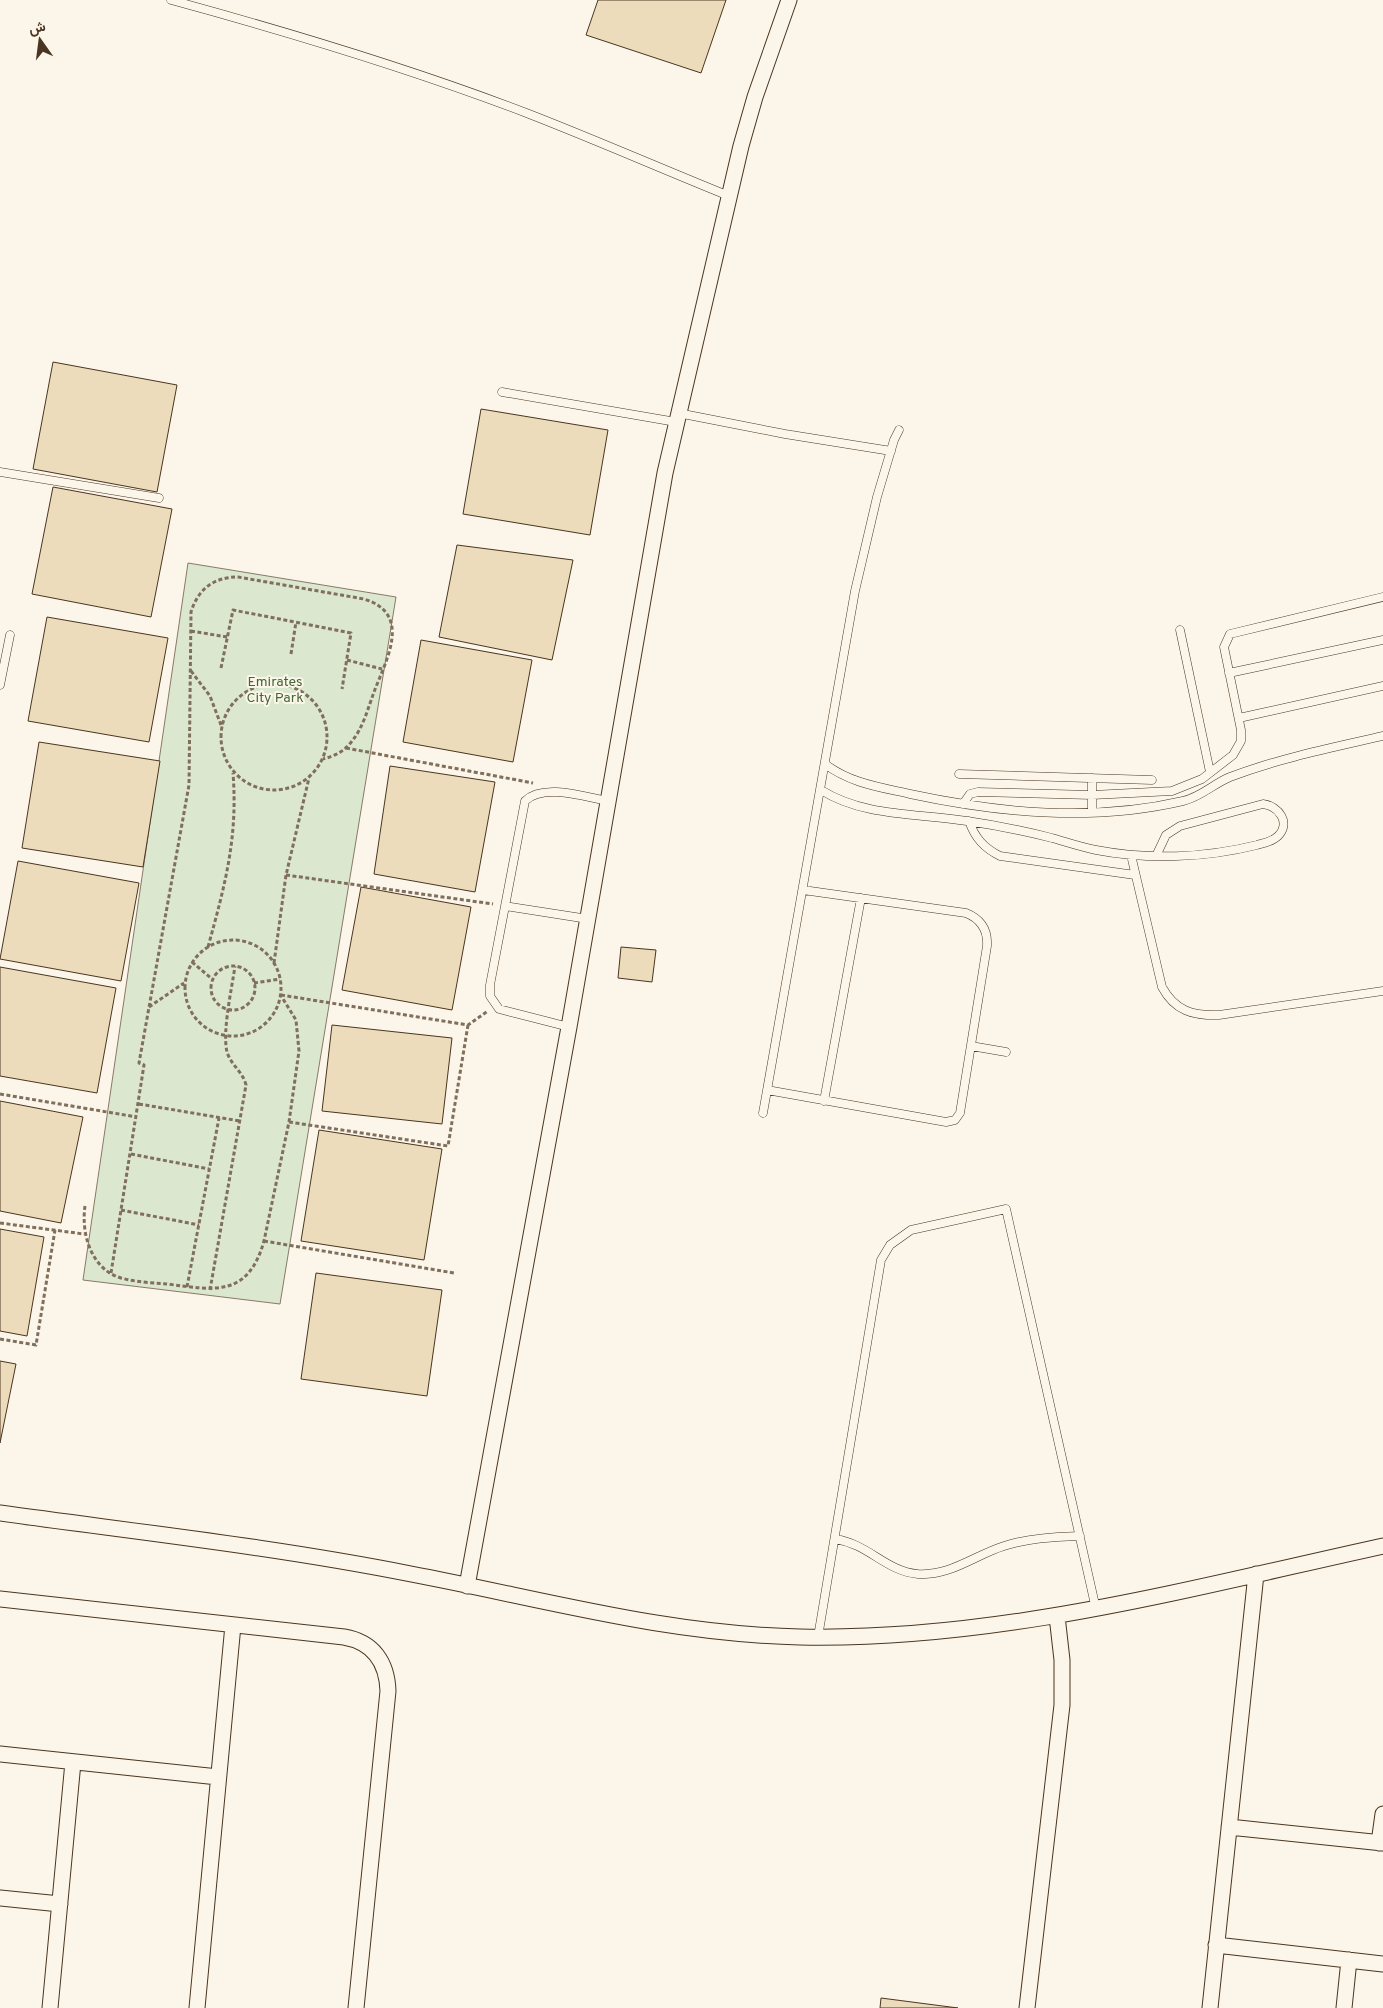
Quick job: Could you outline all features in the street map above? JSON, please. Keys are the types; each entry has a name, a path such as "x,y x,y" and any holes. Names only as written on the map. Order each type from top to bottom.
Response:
{"street":[{"path":"467,1586 570,1027 654,533 677,418 728,196 756,96 790,0"},
{"path":"0,1513 293,1553 653,1624 749,1635 818,1637 928,1632 1057,1616 1383,1546"},
{"path":"1210,2008 1256,1574"},
{"path":"0,1599 352,1638 374,1652 387,1674 388,1691 356,2008"},
{"path":"1027,2008 1062,1705 1062,1660 1057,1616"},
{"path":"197,2008 233,1625"},
{"path":"0,1754 218,1778"},
{"path":"50,2008 73,1762"},
{"path":"1229,1827 1381,1843 1383,1814"},
{"path":"0,1898 60,1904"},
{"path":"1216,1945 1383,1964"},
{"path":"1344,2008 1349,1960"}],"lane":[{"path":"171,0 314,41 454,87 528,114 728,196"},
{"path":"502,392 891,450"},
{"path":"763,1113 855,591 891,450 899,430"},
{"path":"0,472 159,498"},
{"path":"963,804 967,797 974,792 1092,795 1172,791 1192,784 1233,756 1242,736 1224,647 1226,638 1234,632 1383,597"},
{"path":"1180,630 1210,772"},
{"path":"0,686 10,635"},
{"path":"1229,673 1383,640"},
{"path":"1239,718 1383,686"},
{"path":"825,764 859,782 945,801 1016,809 1092,813 1150,808 1190,799 1230,778 1277,761 1383,736"},
{"path":"959,774 1152,780"},
{"path":"1092,778 1092,813"},
{"path":"820,790 843,802 867,810 969,821 1018,830 1094,850 1131,855 1156,856 1208,854 1268,842 1278,836 1282,830 1282,818 1275,808 1263,804 1180,826 1172,829 1161,841 1156,856"},
{"path":"570,1027 505,1012 495,1006 489,990 522,807 530,796 546,791 608,801"},
{"path":"1016,809 1017,794"},
{"path":"944,817 945,801"},
{"path":"969,821 972,830 984,846 1000,856 1135,875"},
{"path":"1131,855 1162,988 1172,1003 1189,1013 1219,1015 1383,991"},
{"path":"767,1090 950,1122 960,1113 987,939 983,925 973,916 966,914 803,890"},
{"path":"824,1101 861,898"},
{"path":"505,906 588,919"},
{"path":"971,1046 1006,1052"},
{"path":"818,1637 879,1269 885,1252 896,1239 911,1230 1006,1208 1096,1609"},
{"path":"835,1539 862,1546 895,1568 927,1574 948,1571 992,1550 1018,1542 1080,1536"}],"path":[{"path":"111,1273 139,1104 144,1065 139,1063 189,786 192,612 198,595 211,583 229,577 364,599 372,601 385,612 393,628 391,646 357,734 346,748 323,759"},
{"path":"221,668 233,610 351,633 342,689"},
{"path":"291,654 296,622"},
{"path":"191,631 228,637"},
{"path":"347,660 382,669"},
{"path":"190,670 210,696 222,727 222,751 234,772 252,786 264,790 288,789 309,778"},
{"path":"222,727 231,705 244,693 261,686 284,685 306,694 322,712 328,735 323,759 309,778 286,875 274,963"},
{"path":"346,748 538,784 546,791"},
{"path":"208,948 232,848 235,823 234,772"},
{"path":"286,875 505,906"},
{"path":"228,941 249,943 263,952 274,963 280,979 280,994 273,1014 266,1023 248,1034 226,1036 206,1028 195,1018 187,1004 185,982 192,962 208,948 228,941"},
{"path":"192,962 212,979"},
{"path":"210,1290 246,1085 244,1077 229,1058 226,1036 235,966"},
{"path":"235,966 248,971 255,990 249,1003 243,1007 230,1010 218,1004 213,998 211,992 212,979 222,969 235,966"},
{"path":"254,983 280,979"},
{"path":"149,1007 185,982"},
{"path":"280,994 468,1025 495,1006"},
{"path":"85,1206 84,1234 93,1255 111,1273 128,1280 210,1290 230,1285 246,1274 258,1258 264,1240 289,1122 300,1040 292,1011 280,994"},
{"path":"289,1122 448,1146 468,1025"},
{"path":"0,1094 137,1117"},
{"path":"139,1104 240,1122"},
{"path":"187,1287 218,1118"},
{"path":"131,1154 209,1169"},
{"path":"122,1210 199,1225"},
{"path":"0,1222 84,1234"},
{"path":"0,1339 36,1345 55,1230"},
{"path":"264,1240 454,1273"}],"green space":[{"name":"Emirates City Park","path":"188,563 396,597 280,1304 83,1280"}],"building":[{"path":"598,0 726,0 701,73 586,35"},
{"path":"53,362 177,385 157,492 33,469"},
{"path":"481,409 608,430 590,535 463,514"},
{"path":"53,487 172,509 151,617 32,594"},
{"path":"457,545 573,560 552,660 439,637"},
{"path":"47,617 168,638 149,742 28,721"},
{"path":"421,640 532,660 513,762 403,742"},
{"path":"39,742 160,761 143,867 22,848"},
{"path":"390,766 495,782 475,892 374,874"},
{"path":"18,861 139,883 121,981 0,959"},
{"path":"361,887 471,907 452,1010 342,990"},
{"path":"621,947 656,950 652,982 618,978"},
{"path":"0,967 116,988 97,1093 0,1076"},
{"path":"332,1025 452,1038 442,1124 322,1111"},
{"path":"0,1101 83,1117 61,1223 0,1211"},
{"path":"319,1130 442,1149 424,1260 301,1241"},
{"path":"0,1229 44,1237 27,1336 0,1331"},
{"path":"316,1273 442,1290 427,1396 301,1379"},
{"path":"0,1361 16,1364 0,1443"},
{"path":"881,1998 958,2008 880,2008"}]}
